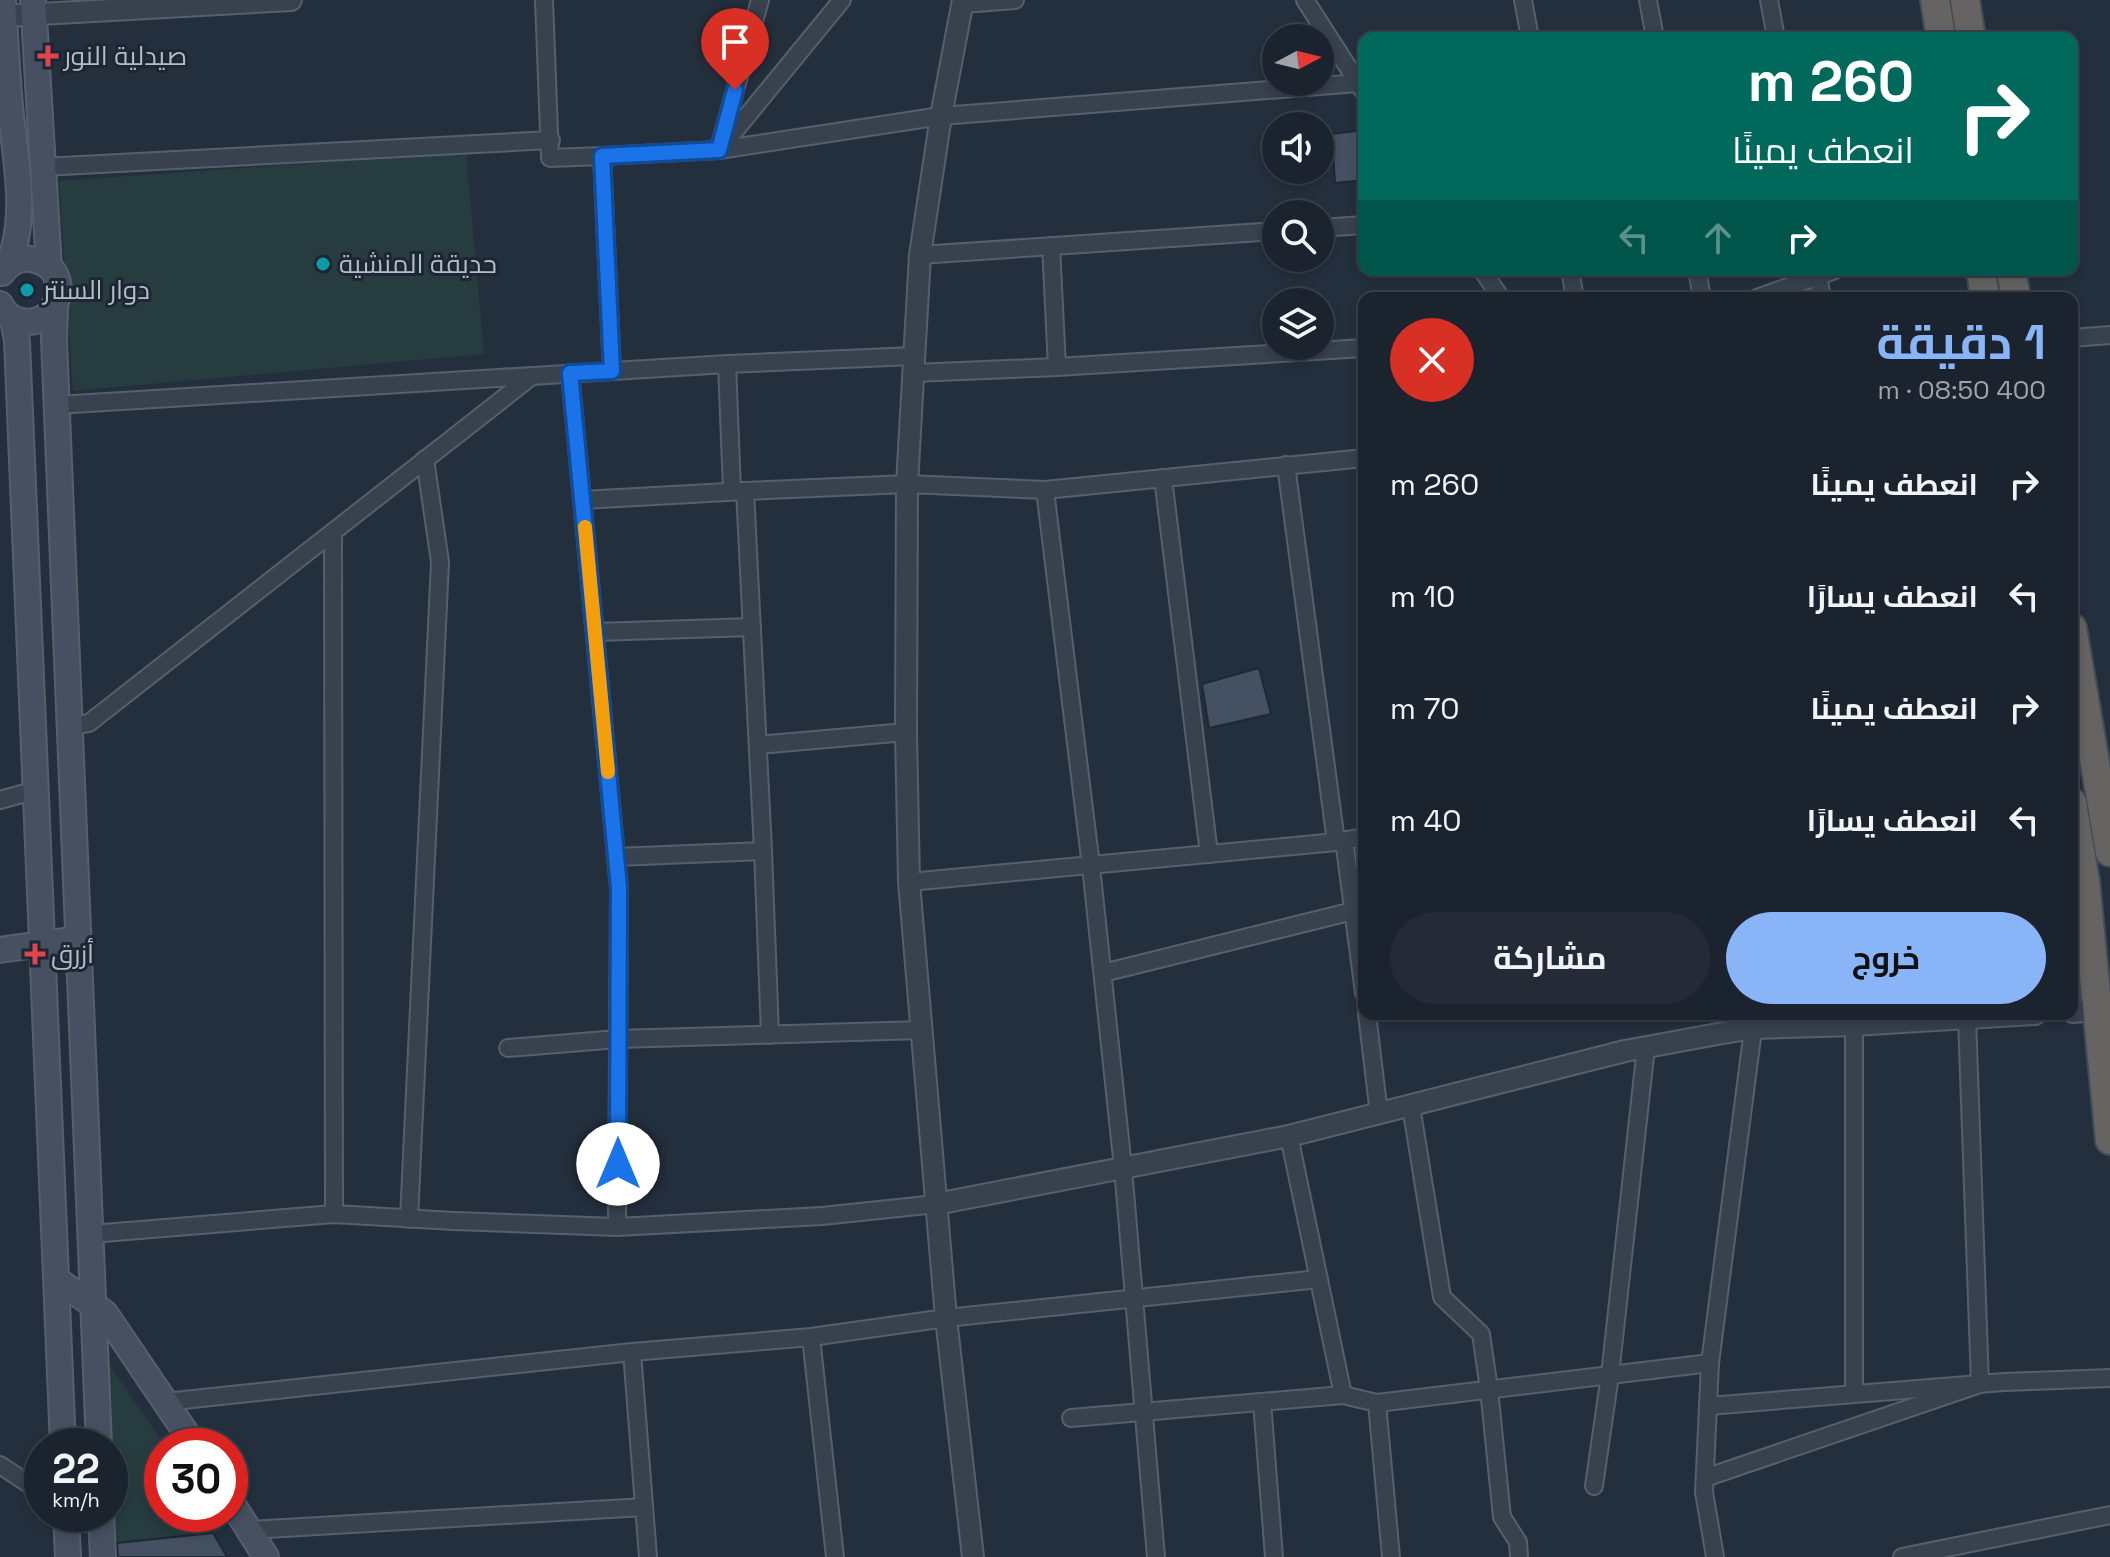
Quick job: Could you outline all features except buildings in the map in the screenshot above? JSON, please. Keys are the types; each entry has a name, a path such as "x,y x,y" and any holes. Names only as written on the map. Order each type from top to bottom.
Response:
{"highway":[{"path":"1935,0 1940,32"},
{"path":"1965,0 1970,32"},
{"path":"2078,663 2110,852"},
{"path":"2078,849 2085,881 2110,1140"}],"main road":[{"path":"33,7 49,267"},
{"path":"3,270 14,250 20,218 4,74 4,8"},
{"path":"3,270 25,259 33,259 49,267 59,286 55,308 68,727 98,1428"},
{"path":"7,311 22,322 41,320 55,308"},
{"path":"7,311 17,341 62,1428"},
{"path":"0,950 78,939"},
{"path":"57,1280 105,1313 183,1428"},
{"path":"249,1530 266,1557"},
{"path":"67,1532 68,1557"},
{"path":"102,1532 103,1557"}],"street":[{"path":"4,8 291,0"},
{"path":"544,0 550,158 719,150 941,116 1358,87"},
{"path":"719,150 760,0"},
{"path":"719,150 842,0"},
{"path":"973,1557 946,1318 909,882 907,484 920,255 941,116 963,2 1015,0"},
{"path":"1523,0 1529,32"},
{"path":"1648,0 1654,32"},
{"path":"1769,0 1775,32"},
{"path":"1308,1 1358,82"},
{"path":"4,74 37,72"},
{"path":"43,167 551,140"},
{"path":"602,156 612,371"},
{"path":"1334,227 1358,225"},
{"path":"920,255 1262,232"},
{"path":"1051,246 1057,367"},
{"path":"1772,292 1811,276"},
{"path":"2078,338 2110,335"},
{"path":"57,405 727,364 1057,367 1358,348"},
{"path":"727,364 752,627 770,1035"},
{"path":"570,373 619,888 617,1227"},
{"path":"68,727 89,723 532,376"},
{"path":"409,1219 440,562 425,459"},
{"path":"582,500 907,484 1045,490 1358,459"},
{"path":"1286,465 1358,948"},
{"path":"1163,478 1209,854"},
{"path":"1045,490 1103,973 1135,1298 1156,1557"},
{"path":"333,532 334,1214"},
{"path":"595,632 752,627"},
{"path":"758,745 906,732"},
{"path":"0,800 36,790"},
{"path":"909,882 1358,838"},
{"path":"616,857 763,851"},
{"path":"1103,973 1353,911"},
{"path":"1368,1020 1379,1114"},
{"path":"91,1234 334,1214 617,1227 822,1216 936,1204 1289,1136 1754,1021 1854,1025 1935,1020"},
{"path":"1967,1020 1980,1384"},
{"path":"1715,1557 1704,1492 1710,1363 1754,1021"},
{"path":"1854,1025 1854,1394"},
{"path":"508,1048 618,1039 921,1030"},
{"path":"1594,1486 1610,1375 1646,1047"},
{"path":"1411,1106 1442,1297 1481,1334 1502,1517 1518,1542 1519,1557"},
{"path":"1289,1136 1343,1395"},
{"path":"165,1402 632,1352 811,1337 946,1318 1319,1279"},
{"path":"811,1337 835,1557"},
{"path":"632,1352 648,1557"},
{"path":"1071,1418 1343,1395 1377,1403 1710,1363"},
{"path":"1708,1406 1980,1384 2110,1378"},
{"path":"1705,1478 1980,1384"},
{"path":"1262,1402 1274,1557"},
{"path":"1377,1403 1391,1557"},
{"path":"0,1465 24,1481"},
{"path":"249,1530 644,1507"},
{"path":"1902,1557 2110,1515"}],"green space":[{"path":"466,152 484,354 73,391 59,181"},
{"path":"100,1351 153,1428 144,1428 144,1532 206,1532 114,1543 113,1532 128,1532 128,1428 108,1428"}],"slow traffic":[{"path":"585,527 608,772"}],"place":[{"name":"صيدلية النور","path":"48,56"},
{"name":"حديقة المنشية","path":"323,264"},
{"name":"دوار السنتر","path":"27,290"},
{"name":"أزرق","path":"35,954"}],"route":[{"path":"618,1164 619,888 570,373 612,371 602,156 719,150 735,90"}]}
